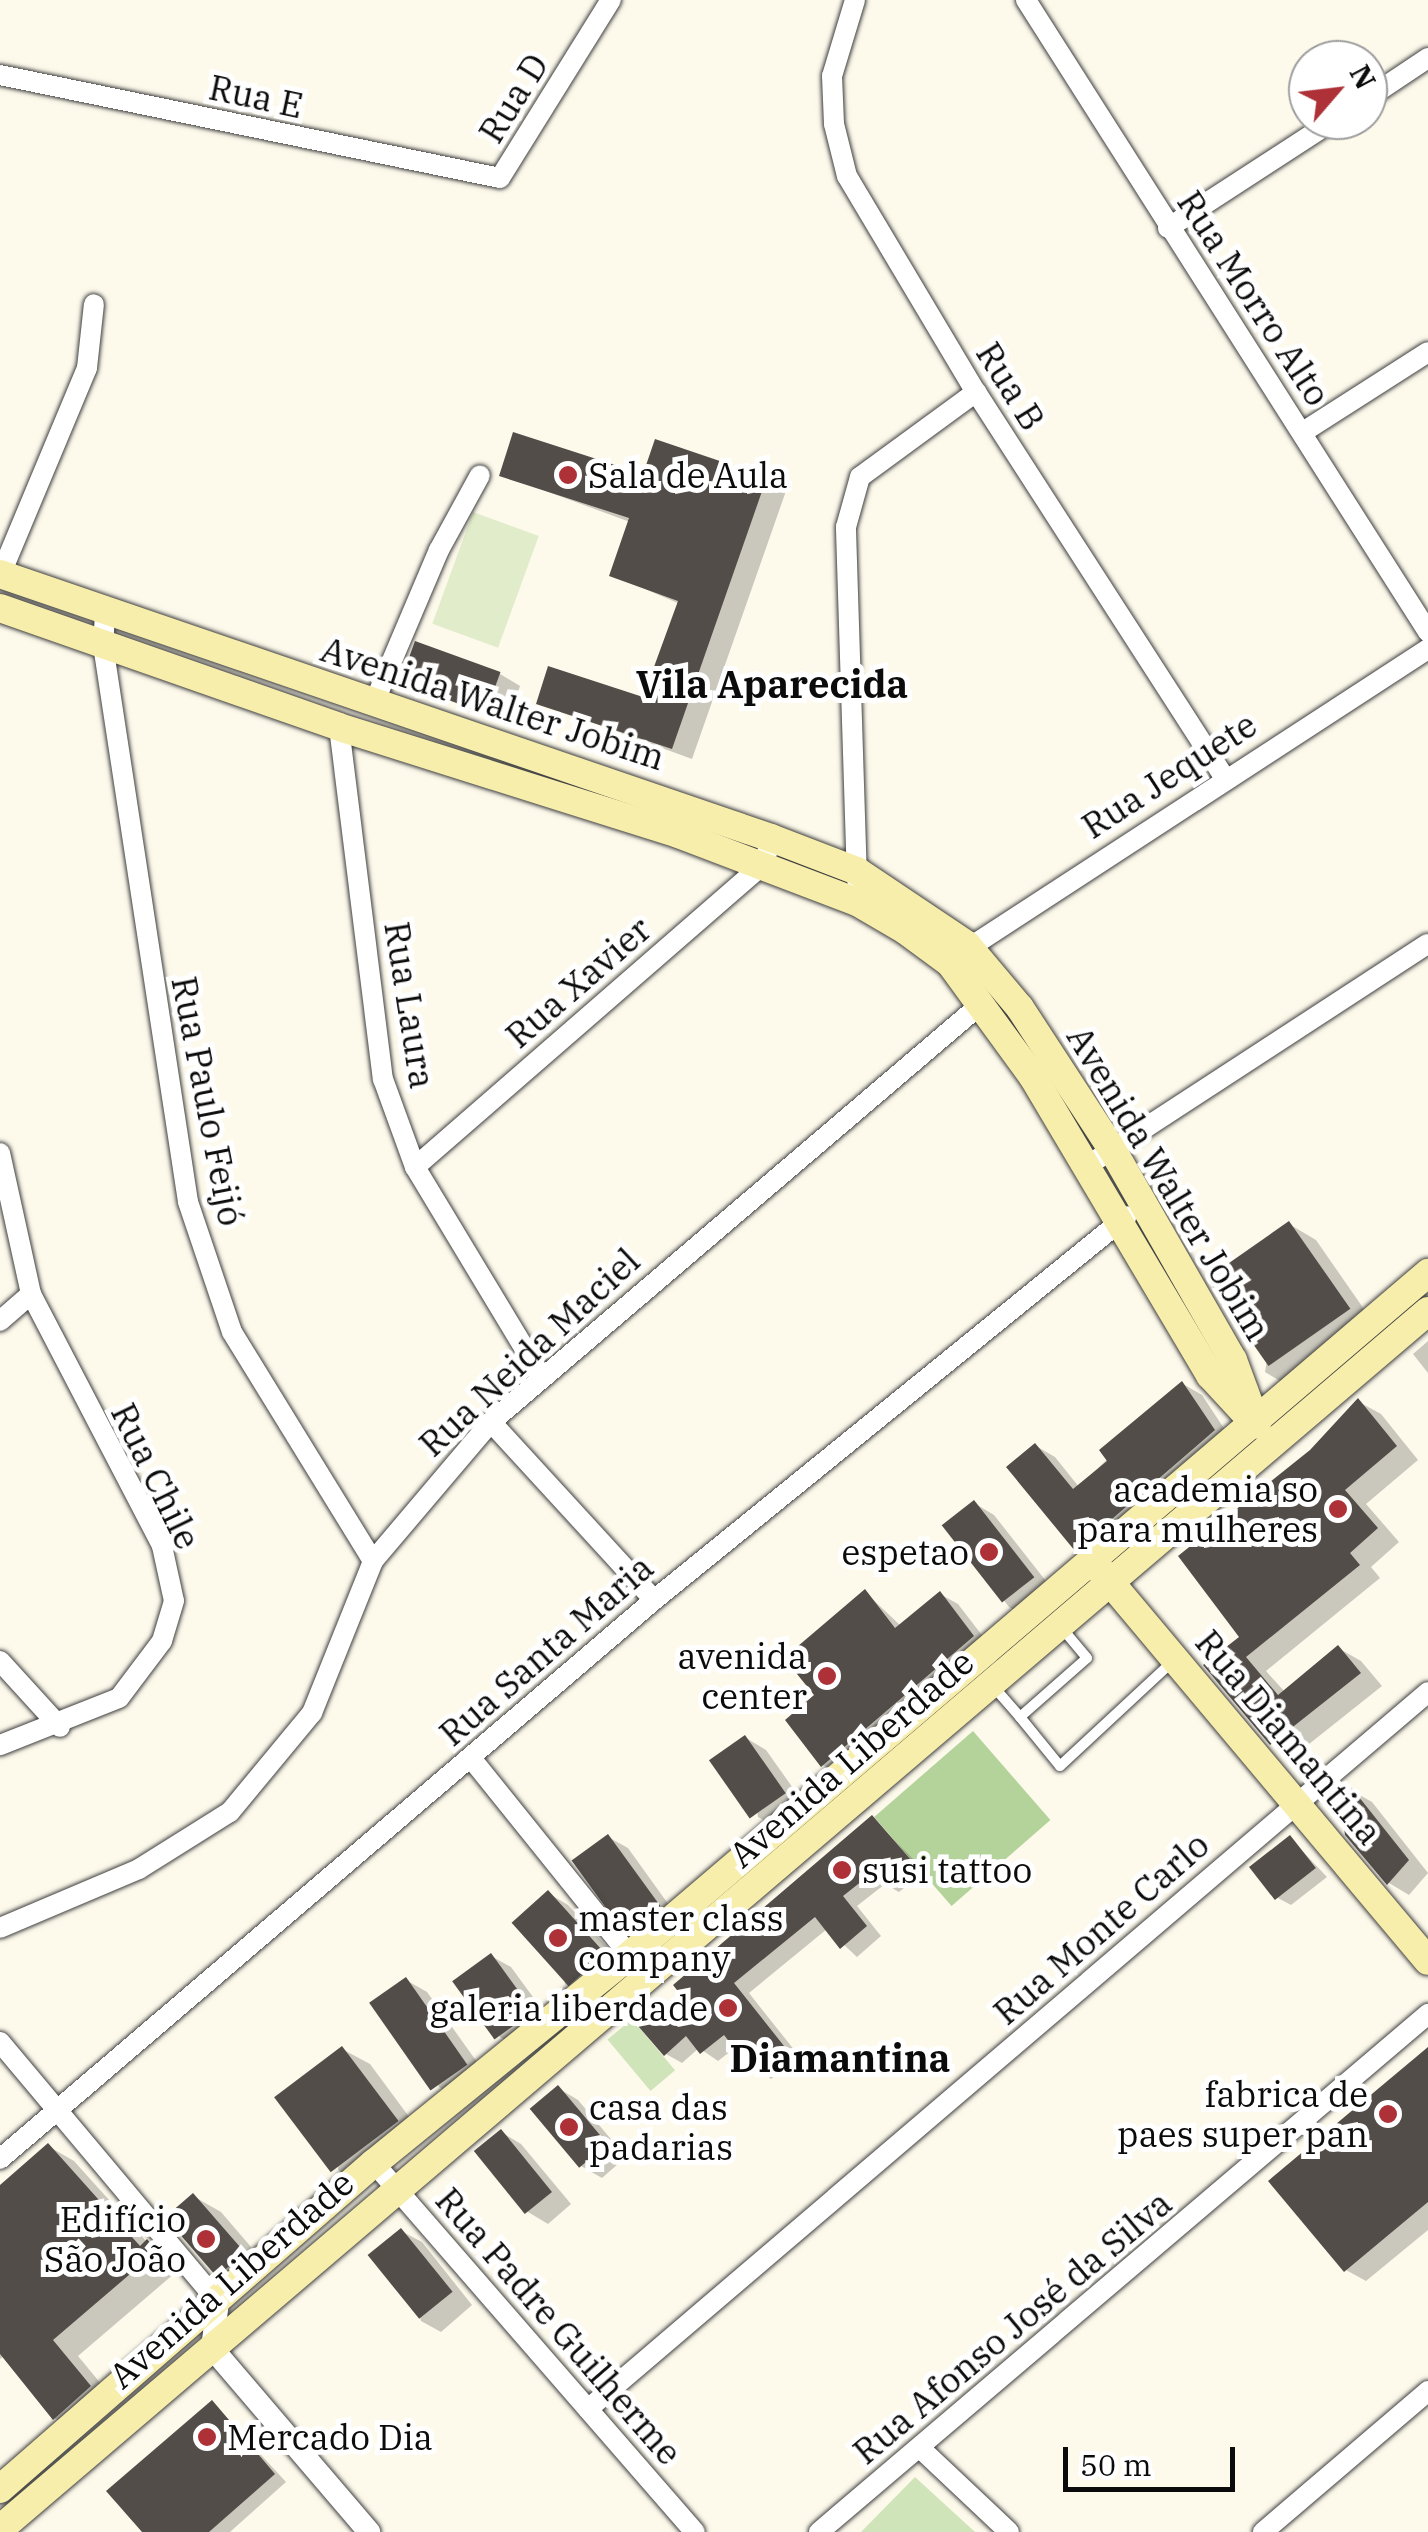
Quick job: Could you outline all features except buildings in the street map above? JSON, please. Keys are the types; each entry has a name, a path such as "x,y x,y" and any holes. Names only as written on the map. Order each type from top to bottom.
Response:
{"main road":[{"name":"Avenida Walter Jobim","path":"0,575 374,703 768,851 958,954 980,1005 1101,1156"},
{"name":"Avenida Walter Jobim","path":"0,608 339,727 768,851 856,871 1020,1008 1133,1211 1233,1360 1264,1436"},
{"name":"Avenida Liberdade","path":"0,2529 394,2187 651,1980 1111,1584 1264,1436 1386,1329 1428,1273"},
{"name":"Avenida Liberdade","path":"1386,1329 1428,1311"},
{"name":"Avenida Liberdade","path":"0,2490 374,2162 630,1956 1093,1561 1264,1436"},
{"name":"Rua Diamantina","path":"1093,1561 1428,1962"},
{"path":"85,2415 105,2439"}],"street":[{"name":"Rua D","path":"500,178 611,0"},
{"name":"Rua B","path":"855,0 832,76 834,124 847,176 976,392 1224,778"},
{"name":"Rua Morro Alto","path":"1026,0 1428,632"},
{"path":"1388,85 1428,58"},
{"name":"Rua E","path":"2,72 500,178"},
{"path":"1168,228 1303,140"},
{"path":"0,575 87,368 94,304"},
{"path":"1303,432 1428,352"},
{"path":"857,902 846,527 860,477 976,392"},
{"path":"374,703 438,550 480,476"},
{"name":"Rua Paulo Feijó","path":"106,612 102,645 188,1202 232,1332 373,1561"},
{"name":"Rua Jequete","path":"958,954 1428,649"},
{"name":"Rua Laura","path":"339,727 383,1079 414,1167 541,1376"},
{"name":"Rua Xavier","path":"414,1167 768,851"},
{"path":"1101,1156 1428,944"},
{"name":"Rua Neida Maciel","path":"0,1928 139,1869 230,1812 312,1713 373,1561 491,1422 980,1005"},
{"name":"Rua Chile","path":"0,1153 30,1294 162,1546 174,1602 162,1641 118,1698 60,1727 0,1745"},
{"name":"Rua Santa Maria","path":"0,2159 654,1600 1133,1211"},
{"path":"0,1321 30,1294"},
{"path":"491,1422 654,1600"},
{"path":"0,1660 60,1727"},
{"name":"Rua Monte Carlo","path":"588,2409 1428,1692"},
{"path":"471,1758 651,1980"},
{"name":"Rua Afonso José da Silva","path":"819,2532 1428,2014"},
{"path":"0,2042 60,2107 218,2302 212,2348 369,2532"},
{"name":"Rua Padre Guilherme","path":"374,2162 695,2532"},
{"path":"1263,2532 1428,2391"},
{"path":"920,2448 1009,2532"}],"lane":[{"path":"1020,1717 1087,1658 1061,1627"},
{"path":"993,1686 1060,1766 1174,1659"}],"green space":[{"path":"473,512 539,536 498,648 432,624"},
{"path":"973,1731 1050,1820 952,1906 874,1817"},
{"path":"632,2019 675,2070 651,2091 607,2040"},
{"path":"915,2477 975,2532 861,2532"}],"place":[{"name":"Sala de Aula","path":"568,475"},
{"name":"academia so para mulheres","path":"1338,1509"},
{"name":"espetao","path":"989,1552"},
{"name":"avenida center","path":"827,1676"},
{"name":"susi tattoo","path":"842,1870"},
{"name":"master class company","path":"558,1938"},
{"name":"galeria liberdade","path":"728,2008"},
{"name":"fabrica de paes super pan","path":"1388,2114"},
{"name":"casa das padarias","path":"569,2127"},
{"name":"Edifício São João","path":"206,2239"},
{"name":"Mercado Dia","path":"207,2437"}],"district":[{"name":"Vila Aparecida","path":"772,684"},
{"name":"Diamantina","path":"840,2058"}]}
